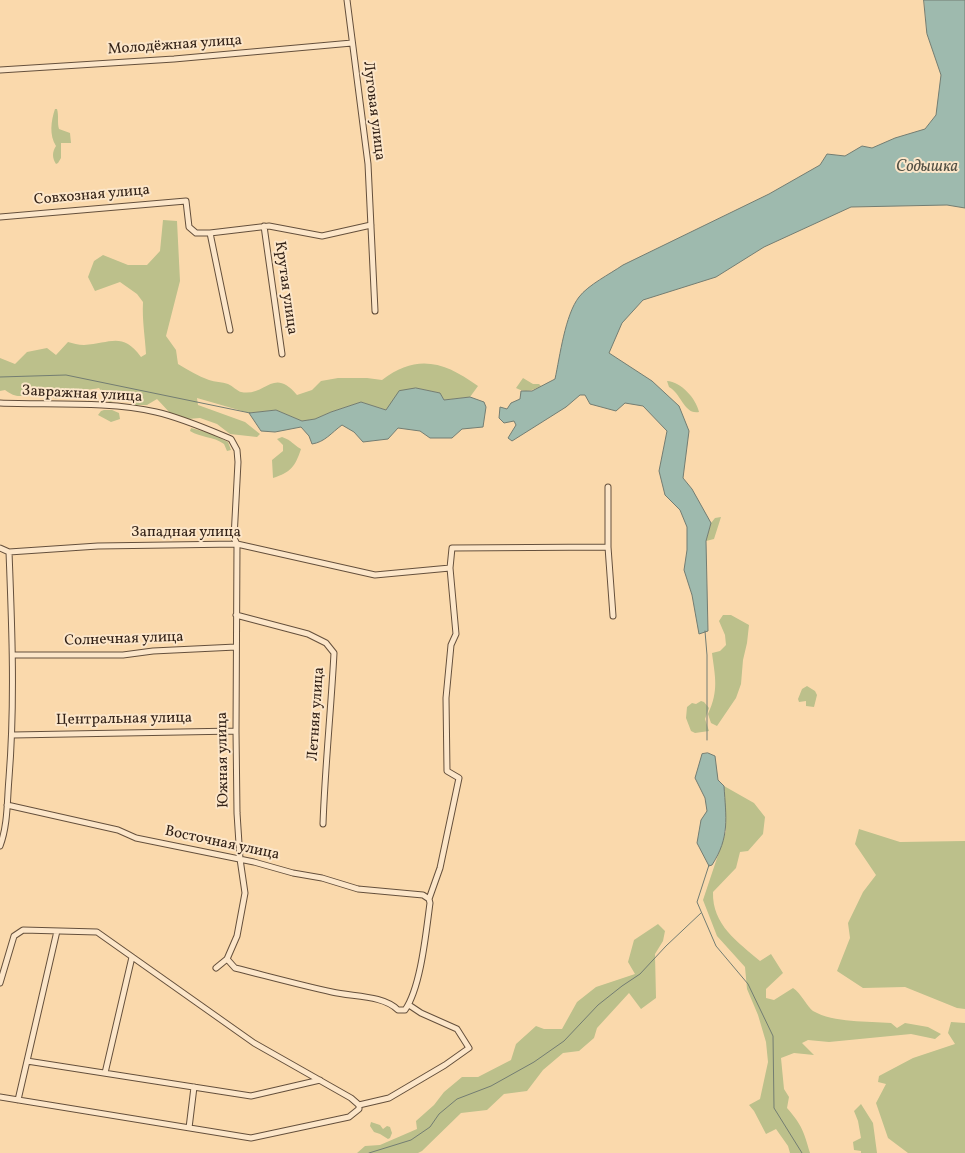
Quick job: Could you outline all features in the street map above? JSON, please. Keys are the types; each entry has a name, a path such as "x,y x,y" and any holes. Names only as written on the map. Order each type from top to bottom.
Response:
{"street":[{"name":"Луговая улица","path":"347,0 368,164 375,312"},
{"name":"Молодёжная улица","path":"0,70 183,59 352,43"},
{"name":"Совхозная улица","path":"0,217 186,201 189,228 196,233 210,233"},
{"path":"230,330 210,233 269,226 322,236 371,225"},
{"name":"Крутая улица","path":"264,226 282,354"},
{"name":"Завражная улица","path":"0,403 116,406 156,412 187,421 231,439 237,450 238,462 234,538 237,544"},
{"path":"608,487 608,547 613,616"},
{"name":"Западная улица","path":"9,552 98,546 237,544 375,575 450,568"},
{"name":"Южная улица","path":"216,968 227,959 237,936 244,893 240,859 236,731 237,544"},
{"path":"227,959 235,968 334,993 380,1000 393,1005 398,1010 405,1010 409,1005 419,971 429,901 440,868 459,778 447,771 446,698 451,645 456,634 450,568 452,548 608,547"},
{"path":"0,548 9,552 13,734 7,805 0,846"},
{"name":"Летняя улица","path":"236,615 308,634 326,643 334,653 330,728 324,781 323,824"},
{"name":"Солнечная улица","path":"12,654 123,655 153,651 236,647"},
{"name":"Центральная улица","path":"13,734 236,731"},
{"name":"Восточная улица","path":"7,805 118,830 136,838 322,878 358,889 423,895 429,901"},
{"path":"0,983 14,936 23,930 97,932 254,1043 351,1098 359,1105"},
{"path":"18,1100 57,932"},
{"path":"105,1073 132,957"},
{"path":"359,1105 389,1098 445,1065 469,1048 457,1029 421,1013 409,1005"},
{"path":"27,1061 251,1096 320,1080"},
{"path":"189,1128 194,1087"},
{"path":"0,1097 251,1138 349,1117 359,1109 359,1105"}],"green space":[{"path":"55,109 58,112 59,129 70,133 71,143 61,143 61,158 56,164 53,155 56,146 51,128"},
{"path":"163,220 177,221 180,281 166,336 176,350 178,364 193,373 209,380 228,384 241,392 257,391 269,384 282,383 297,395 312,390 321,381 338,378 382,380 407,366 431,364 454,371 478,386 470,397 444,400 440,393 416,388 386,410 361,402 315,419 302,421 276,410 249,413 197,398 198,405 245,422 260,434 257,437 230,434 217,424 200,418 188,419 171,414 157,399 147,405 134,405 127,398 109,402 99,388 66,392 56,399 39,390 22,396 14,395 5,390 0,391 0,358 15,364 27,352 47,348 56,355 68,342 84,345 115,341 128,344 141,357 146,354 143,302 137,294 120,282 95,291 88,277 94,261 103,255 128,265 147,265 160,251"},
{"path":"523,378 541,386 529,391 516,388"},
{"path":"667,381 677,384 687,392 695,401 699,412 694,412 686,407 677,394 669,387"},
{"path":"104,410 112,410 119,413 120,419 111,422 98,415"},
{"path":"191,428 213,434 228,442 231,450 227,451 224,444 220,441 190,431"},
{"path":"282,437 301,449 292,468 273,478 272,460 283,451 283,445 277,439"},
{"path":"721,517 714,539 706,541 711,523 715,518"},
{"path":"723,615 731,615 749,625 741,684 736,698 717,726 711,723 708,714 715,690 712,653 720,651 726,645 725,635 719,621"},
{"path":"807,686 815,691 817,695 814,707 806,706 806,701 799,702 798,699 802,689"},
{"path":"701,701 709,708 705,719 709,731 695,733 691,731 686,718 687,707 692,703 696,704"},
{"path":"724,786 754,803 765,817 763,834 748,851 740,852 736,868 713,892 717,914 728,932 760,961 771,954 783,973 766,989 766,998 774,1000 793,988 813,1011 821,1015 841,1020 891,1023 897,1028 905,1023 928,1027 941,1034 935,1039 911,1034 829,1042 808,1040 802,1043 814,1055 794,1053 781,1058 784,1089 789,1097 787,1108 802,1129 810,1153 790,1153 788,1146 776,1129 766,1134 749,1105 760,1099 768,1062 766,1042 758,1015 747,989 745,967 717,936 703,900 726,831"},
{"path":"859,829 900,842 965,841 965,1009 957,1008 905,987 863,988 837,971 850,938 848,923 863,892 876,875 855,844"},
{"path":"658,924 665,931 663,941 655,954 656,998 641,1009 629,993 597,1028 594,1038 579,1051 563,1053 543,1070 527,1091 504,1094 487,1110 461,1113 422,1151 418,1153 357,1153 365,1146 380,1145 417,1129 416,1121 434,1105 444,1092 462,1077 478,1077 511,1060 516,1044 536,1026 544,1029 562,1029 577,1002 596,987 635,974 628,962 634,940"},
{"path":"951,1022 965,1023 965,1153 908,1153 888,1138 876,1103 886,1084 878,1082 879,1076 913,1058 955,1044 948,1033"},
{"path":"861,1104 873,1123 877,1153 861,1153 861,1151 854,1150 853,1142 861,1138 854,1111"},
{"path":"371,1122 380,1125 383,1129 387,1126 390,1127 392,1133 390,1138 388,1139 374,1132 370,1126"}],"water":[{"name":"Содышка","path":"924,0 965,0 965,208 947,205 851,207 764,247 716,277 643,300 622,323 609,353 652,381 679,406 689,431 683,478 692,489 711,523 706,541 708,631 699,634 692,595 684,570 687,550 687,527 680,510 665,495 659,471 667,431 643,406 625,403 616,411 590,404 585,395 580,395 566,407 512,441 508,438 516,425 514,421 504,423 499,418 500,407 507,409 511,403 520,399 521,391 532,391 555,379 564,336 574,305 588,288 600,280 623,265 769,194 820,165 827,154 845,156 862,146 872,148 895,138 925,129 936,115 941,75 927,34"},
{"path":"416,388 440,393 444,400 470,397 484,402 486,407 483,427 462,429 452,438 430,438 420,431 398,428 388,439 363,442 354,432 342,425 324,439 312,444 309,436 301,427 275,432 261,431 249,413 276,410 302,421 315,419 361,402 386,410 399,391"},
{"path":"708,753 715,756 718,780 724,786 726,818 722,845 712,865 709,866 697,843 701,820 707,811 705,798 695,778 702,754"}],"waterway":[{"path":"0,377 66,375 250,413"},
{"path":"705,631 707,655 707,740"},
{"path":"709,865 697,902 716,946 748,984 773,1036 774,1108 802,1153"},
{"path":"369,1153 411,1140 430,1127 439,1114 457,1099 491,1086 534,1062 564,1041 598,1005 640,974 701,913"}]}
